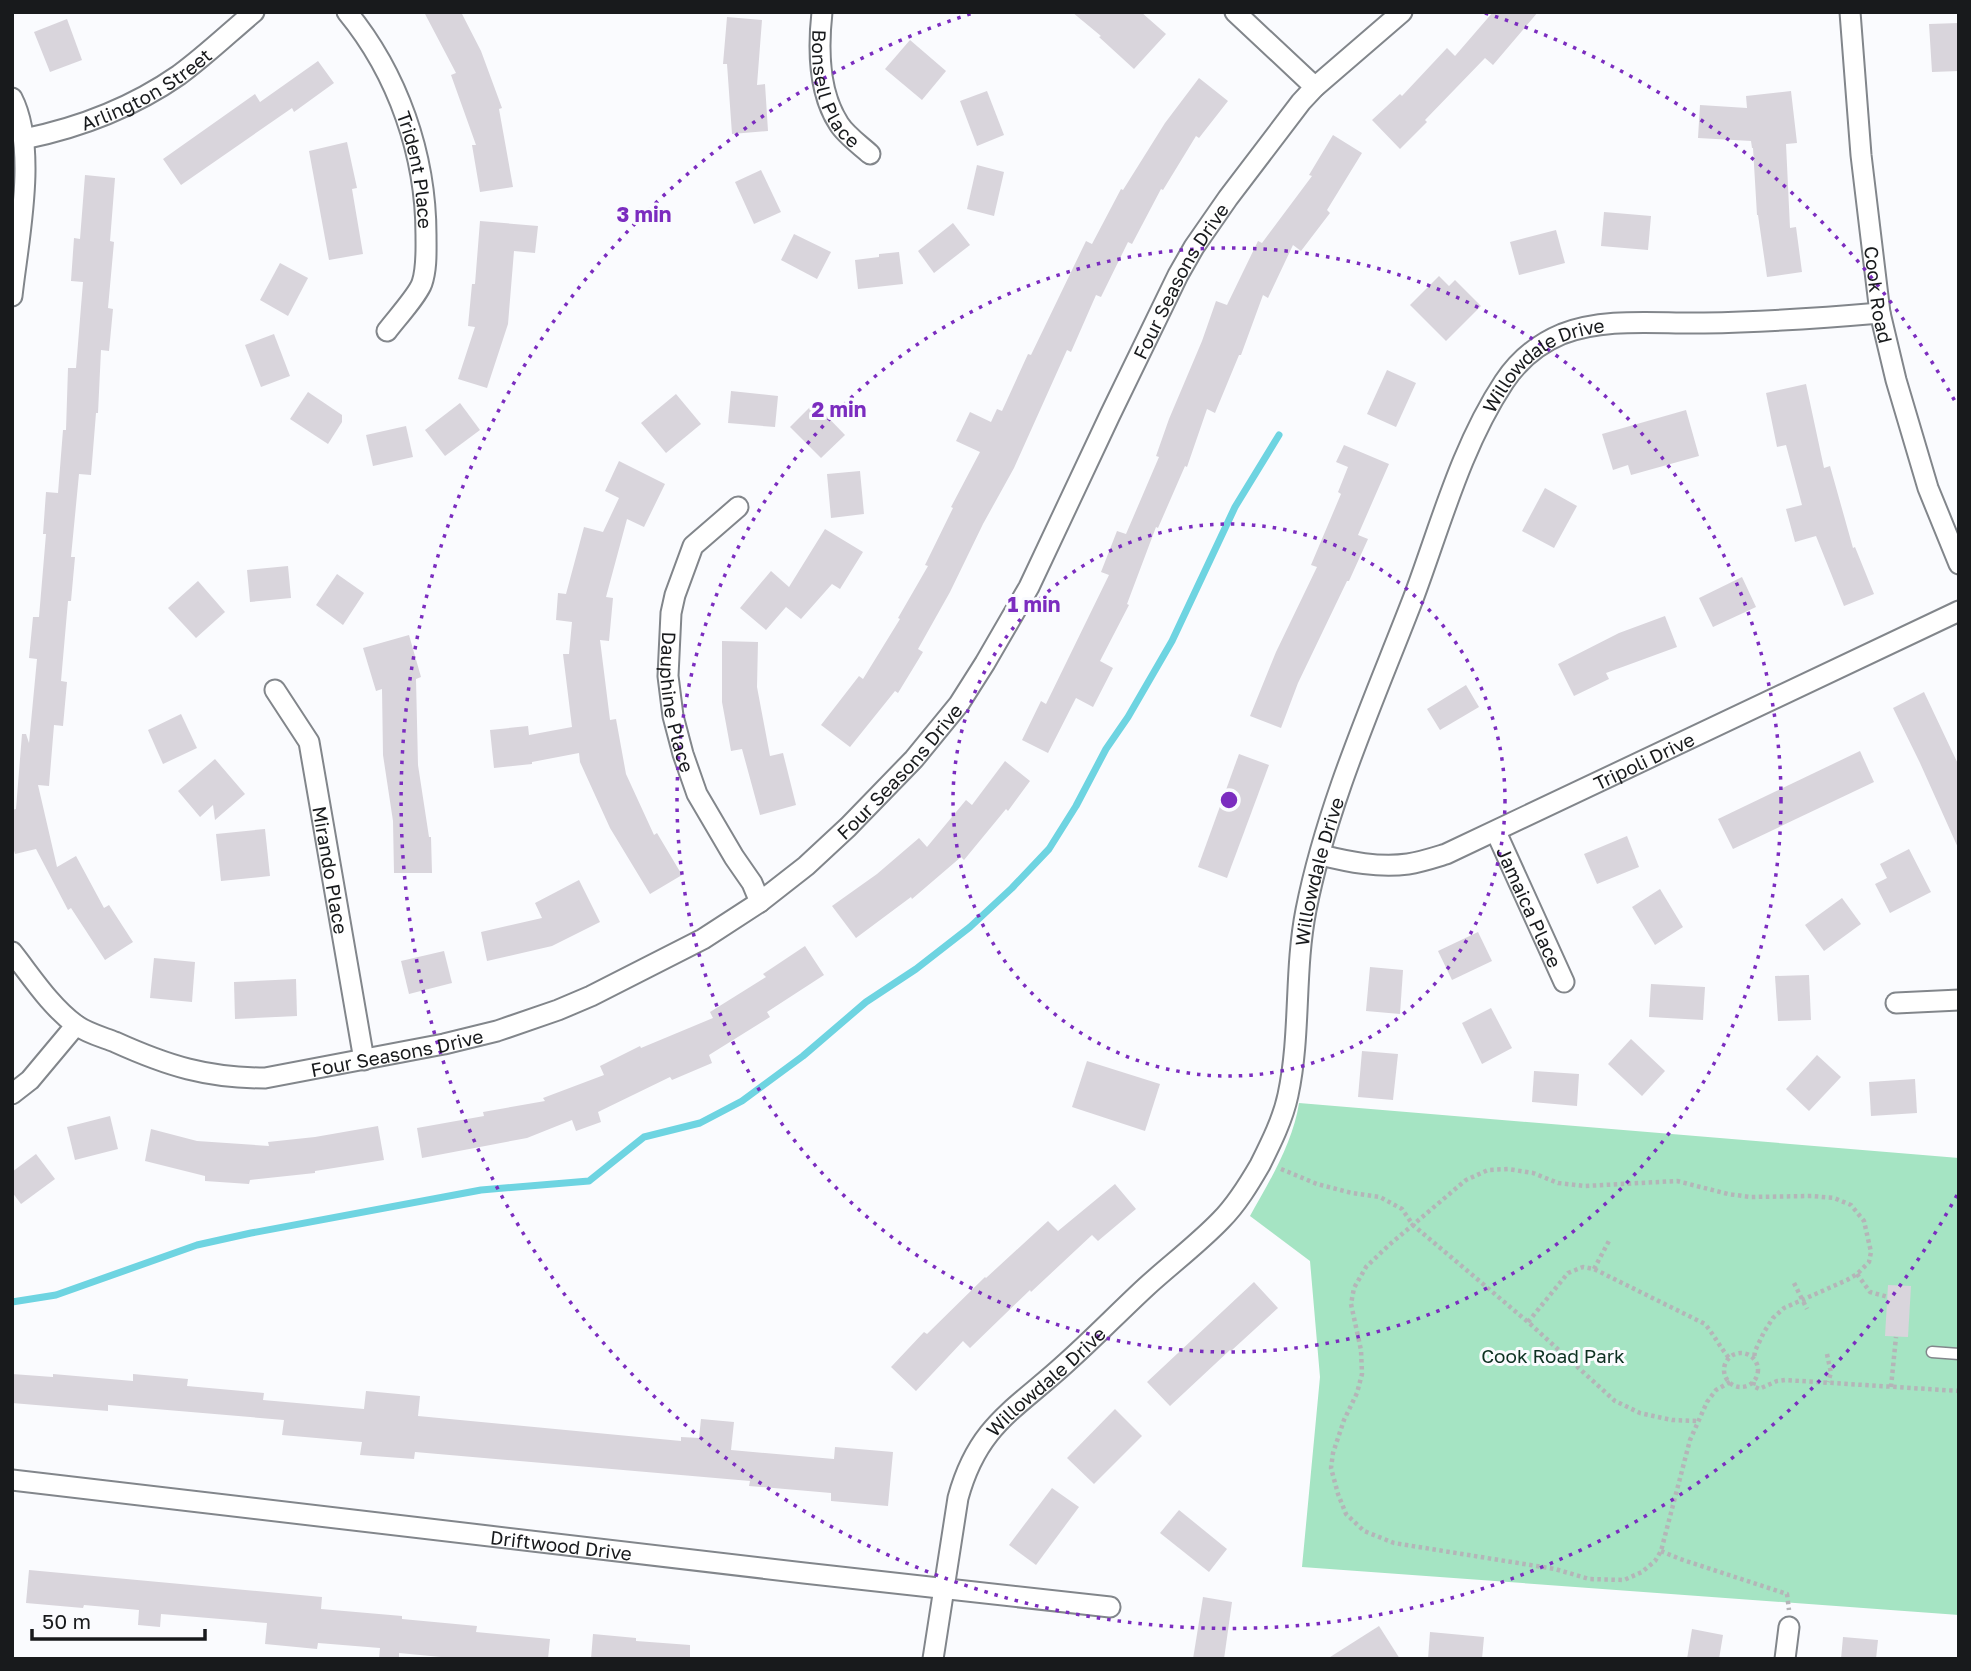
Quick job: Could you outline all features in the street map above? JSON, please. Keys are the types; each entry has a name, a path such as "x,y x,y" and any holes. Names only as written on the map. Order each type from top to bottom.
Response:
{"street":[{"name":"Arlington Street","path":"24,139 63,131 156,90 180,74 254,12"},
{"name":"Trident Place","path":"346,12 359,27 398,96 419,164 426,213 426,262 421,285 387,331"},
{"name":"Bonsell Place","path":"822,12 820,46 823,83 828,101 839,125 870,154"},
{"path":"1235,12 1315,86"},
{"name":"Four Seasons Drive","path":"76,1025 145,1056 195,1072 216,1076 265,1078 444,1044 498,1031 558,1010 702,939 760,902 806,866 848,827 914,759 959,704 1029,587 1110,415 1194,247 1228,198 1315,86 1402,12"},
{"name":"Cook Road","path":"1850,12 1861,155 1880,313 1896,380 1928,488 1959,564"},
{"path":"12,98 24,139 24,184 12,296"},
{"name":"Willowdale Drive","path":"933,1659 958,1498 964,1476 979,1446 1006,1413 1065,1364 1221,1220 1237,1201 1262,1160 1276,1130 1287,1099 1294,1059 1299,962 1306,910 1330,818 1458,477 1488,410 1506,379 1538,346 1561,334 1609,323 1708,323 1880,313"},
{"name":"Dauphine Place","path":"738,507 693,546 671,613 668,676 673,716 697,794 752,883 760,902"},
{"name":"Tripoli Drive","path":"1321,855 1365,864 1407,864 1446,855 1959,611"},
{"name":"Mirando Place","path":"275,690 309,742 363,1060"},
{"name":"Jamaica Place","path":"1496,832 1564,982"},
{"path":"12,952 56,1006 76,1025 30,1080 12,1094"},
{"path":"1896,1003 1959,1000"},
{"name":"Driftwood Drive","path":"12,1480 1110,1607"},
{"path":"1785,1659 1789,1627"}],"lane":[{"path":"1932,1352 1959,1354"}],"path":[{"path":"1262,1160 1317,1184 1380,1197 1402,1209 1413,1225 1528,1322 1615,1401 1640,1413 1672,1420 1699,1421"},
{"path":"1730,1382 1716,1390 1707,1402 1690,1440 1661,1550 1655,1561 1642,1572 1624,1580 1589,1579 1555,1569 1394,1543 1364,1531 1346,1514 1331,1468 1344,1420 1357,1393 1362,1374 1361,1350 1351,1304 1354,1288 1366,1267 1388,1245 1466,1180 1488,1170 1508,1169 1533,1173 1558,1183 1585,1186 1676,1181 1728,1194 1750,1197 1812,1196 1834,1198 1851,1205 1864,1221 1871,1252 1869,1262 1857,1274 1784,1308 1773,1318 1755,1351 1754,1359"},
{"path":"1594,1269 1610,1239"},
{"path":"1528,1322 1568,1273 1583,1267 1594,1269 1705,1324 1729,1359"},
{"path":"1857,1274 1870,1292 1888,1297"},
{"path":"1794,1283 1807,1309"},
{"path":"1891,1387 1896,1337"},
{"path":"1754,1382 1743,1387 1730,1382 1725,1372 1729,1359 1743,1353 1754,1359 1758,1368 1754,1386 1759,1389 1785,1380 1959,1391"},
{"path":"1827,1354 1831,1373 1828,1382"},
{"path":"1661,1550 1680,1559 1787,1594 1789,1627"}],"green space":[{"name":"Cook Road Park","path":"1299,1103 1959,1158 1959,1615 1302,1567 1320,1377 1310,1261 1250,1216 1286,1147"}],"building":[{"path":"424,12 461,12 481,51 502,108 499,109 513,187 480,192 472,145 476,145 451,75 456,73"},
{"path":"1072,12 1141,12 1166,34 1134,69"},
{"path":"1493,12 1538,12 1493,65 1485,58 1400,149 1372,120 1400,94 1402,96 1447,48 1455,56"},
{"path":"727,17 762,20 757,85 765,84 768,131 732,134 727,64 723,64"},
{"path":"67,19 82,60 50,72 34,32"},
{"path":"1959,23 1959,71 1932,72 1929,24"},
{"path":"910,40 946,71 922,100 885,69"},
{"path":"318,61 334,83 294,112 292,108 181,185 163,159 255,94 260,102"},
{"path":"1199,78 1228,101 1199,138 1196,136 1163,190 1161,189 1132,244 1128,242 1101,297 1096,295 1071,352 1067,350 1014,468 918,649 923,652 898,693 895,691 850,747 821,725 859,676 863,679 900,619 898,618 928,566 925,565 953,508 951,507 980,452 956,441 970,412 991,422 997,409 1002,411 1086,241 1092,244 1121,189 1123,190 1165,123"},
{"path":"987,91 1004,135 977,146 960,101"},
{"path":"1791,91 1797,143 1786,144 1790,228 1796,227 1802,272 1767,277 1757,215 1751,141 1698,138 1700,105 1747,108 1746,96"},
{"path":"1333,135 1362,153 1327,210 1330,213 1301,251 1293,245 1268,298 1263,295 1241,355 1215,413 1207,409 1187,467 1185,466 1158,528 1156,527 1127,604 1129,605 1100,661 1113,668 1093,707 1076,698 1048,753 1022,740 1041,701 1046,704 1109,575 1101,572 1117,531 1126,534 1159,457 1156,456 1169,419 1216,301 1227,305 1258,241 1262,243 1312,176 1309,175"},
{"path":"347,142 357,188 352,189 363,254 329,260 309,151"},
{"path":"977,165 1004,172 994,216 967,209"},
{"path":"761,170 781,212 754,224 735,182"},
{"path":"85,175 115,178 110,241 114,242 108,308 113,309 109,351 101,350 91,475 79,474 71,557 75,557 61,681 67,682 63,726 54,725 49,786 38,785 57,867 76,856 104,908 109,905 133,942 105,960 71,908 68,910 36,849 15,854 12,844 12,810 16,809 22,734 26,734 29,743 37,659 29,658 33,617 39,617 46,534 43,534 46,492 58,493 63,430 66,430 68,368 76,368 83,282 71,281 74,238 80,239"},
{"path":"1604,212 1651,216 1648,250 1601,246"},
{"path":"480,221 538,226 535,253 514,251 508,324 487,388 458,379 475,327 468,326 472,284 475,284"},
{"path":"953,223 970,245 934,273 918,251"},
{"path":"1556,230 1565,263 1519,275 1510,242"},
{"path":"794,234 831,252 817,279 781,260"},
{"path":"899,252 903,284 858,289 855,260"},
{"path":"280,263 308,278 288,316 260,300"},
{"path":"1439,276 1449,286 1455,280 1481,306 1446,341 1410,305"},
{"path":"274,334 290,376 261,387 245,345"},
{"path":"1387,370 1416,383 1396,427 1367,414"},
{"path":"1806,384 1824,468 1830,466 1853,548 1855,547 1874,594 1844,606 1816,536 1795,542 1786,509 1802,505 1786,445 1777,447 1766,393"},
{"path":"731,391 778,396 775,427 728,423"},
{"path":"308,392 342,415 342,422 328,444 290,419"},
{"path":"676,394 701,424 666,453 641,423"},
{"path":"460,403 480,430 445,456 425,430"},
{"path":"814,403 845,435 821,458 790,427"},
{"path":"1686,410 1699,456 1631,475 1628,465 1613,470 1602,434"},
{"path":"406,426 413,457 373,466 366,435"},
{"path":"1344,445 1389,464 1358,535 1368,539 1298,683 1281,728 1250,716 1276,652 1317,567 1311,565 1341,494 1338,492 1348,467 1336,462"},
{"path":"619,461 665,484 644,527 627,519 606,597 613,598 609,641 600,640 610,720 616,719 626,774 654,835 657,833 682,875 650,894 610,828 580,762 579,753 532,764 494,768 490,730 528,726 529,735 572,727 563,654 569,654 572,622 556,620 558,593 566,594 584,527 603,532 619,498 605,491"},
{"path":"860,471 864,514 831,518 827,474"},
{"path":"1545,488 1577,506 1554,548 1522,531"},
{"path":"825,529 863,552 840,589 832,584 801,619 786,607 766,630 740,608 771,571 789,587"},
{"path":"288,566 291,598 250,602 247,570"},
{"path":"337,574 364,593 343,625 316,605"},
{"path":"1742,577 1756,607 1713,627 1699,598"},
{"path":"198,581 225,612 196,638 168,608"},
{"path":"1665,616 1677,647 1606,673 1609,679 1574,696 1558,664 1619,633"},
{"path":"409,635 421,677 416,679 418,765 431,837 432,873 394,873 393,821 383,755 382,689 376,691 363,648"},
{"path":"722,641 758,642 757,687 770,756 783,753 796,805 760,815 742,749 731,751 722,702"},
{"path":"1466,685 1479,707 1440,730 1427,709"},
{"path":"1924,692 1959,766 1959,850 1893,708"},
{"path":"181,714 197,748 163,764 148,730"},
{"path":"1860,751 1874,782 1733,849 1718,819"},
{"path":"1239,754 1269,765 1227,878 1198,867"},
{"path":"215,759 245,794 215,820 213,805 200,817 178,791"},
{"path":"1005,761 1030,781 1008,811 1006,809 964,860 961,857 912,899 911,897 856,938 832,906 877,874 919,838 927,847 966,800 972,805"},
{"path":"265,829 270,876 221,881 216,834"},
{"path":"1627,836 1639,867 1597,884 1584,854"},
{"path":"1909,849 1931,892 1890,913 1875,884 1887,878 1880,864"},
{"path":"579,880 600,922 552,946 487,961 481,932 542,918 535,903"},
{"path":"1660,889 1683,927 1655,945 1632,907"},
{"path":"1842,898 1861,924 1824,951 1805,925"},
{"path":"1478,932 1492,961 1452,980 1438,951"},
{"path":"805,946 824,975 767,1012 770,1017 709,1055 712,1063 672,1080 670,1077 598,1112 601,1122 576,1131 572,1120 527,1138 422,1158 417,1128 545,1101 543,1098 604,1075 600,1066 640,1046 641,1048 713,1018 710,1012 766,977 763,974"},
{"path":"444,951 452,983 409,994 401,961"},
{"path":"154,958 195,962 192,1002 150,998"},
{"path":"1370,967 1403,970 1400,1014 1366,1011"},
{"path":"1809,975 1811,1020 1778,1021 1775,976"},
{"path":"296,979 297,1016 235,1019 234,982"},
{"path":"1651,984 1705,987 1703,1020 1649,1017"},
{"path":"1491,1008 1512,1048 1482,1064 1462,1023"},
{"path":"1631,1039 1665,1071 1642,1096 1608,1064"},
{"path":"1362,1051 1398,1054 1393,1100 1358,1097"},
{"path":"1817,1055 1841,1077 1809,1111 1786,1089"},
{"path":"1087,1061 1160,1084 1145,1131 1072,1107"},
{"path":"1534,1071 1579,1074 1577,1106 1532,1102"},
{"path":"1915,1079 1917,1113 1871,1116 1869,1082"},
{"path":"110,1116 118,1149 75,1160 67,1127"},
{"path":"378,1126 384,1160 315,1173 250,1180 249,1184 205,1181 205,1176 145,1161 151,1129 197,1141 269,1146 268,1142"},
{"path":"36,1154 55,1179 21,1204 12,1192 12,1172"},
{"path":"1115,1184 1136,1209 1098,1241 1092,1235 970,1348 963,1341 916,1391 891,1367 924,1332 927,1334 1048,1221 1058,1231"},
{"path":"1254,1282 1278,1308 1170,1406 1147,1382"},
{"path":"1888,1285 1911,1286 1908,1337 1885,1336"},
{"path":"12,1374 53,1377 53,1374 133,1381 133,1374 188,1379 187,1386 264,1393 263,1400 364,1409 366,1391 420,1396 418,1416 681,1441 681,1437 699,1438 701,1419 734,1422 731,1450 834,1459 835,1447 893,1452 888,1506 831,1501 831,1493 749,1486 750,1481 415,1452 414,1459 360,1455 362,1442 282,1435 284,1420 108,1405 108,1411 12,1403"},
{"path":"1115,1409 1142,1436 1094,1484 1067,1458"},
{"path":"1052,1488 1079,1507 1036,1565 1009,1545"},
{"path":"1179,1510 1227,1549 1209,1572 1160,1533"},
{"path":"29,1570 322,1597 321,1609 402,1616 402,1619 477,1626 476,1632 550,1639 548,1659 462,1659 399,1653 399,1659 379,1659 380,1648 318,1643 317,1649 265,1644 267,1623 161,1614 160,1627 138,1625 139,1610 26,1603"},
{"path":"1203,1597 1232,1602 1224,1659 1193,1659"},
{"path":"1379,1626 1400,1659 1327,1659"},
{"path":"1692,1629 1723,1635 1719,1659 1687,1659"},
{"path":"1430,1632 1484,1637 1482,1659 1428,1659"},
{"path":"593,1634 636,1638 636,1641 690,1645 690,1659 591,1659"},
{"path":"1843,1637 1878,1640 1876,1659 1841,1659"}],"waterway":[{"path":"12,1302 56,1295 197,1245 251,1233 481,1190 589,1181 644,1137 700,1123 742,1101 803,1056 866,1002 916,969 970,927 1049,849 1172,641 1235,507 1279,435"}]}
